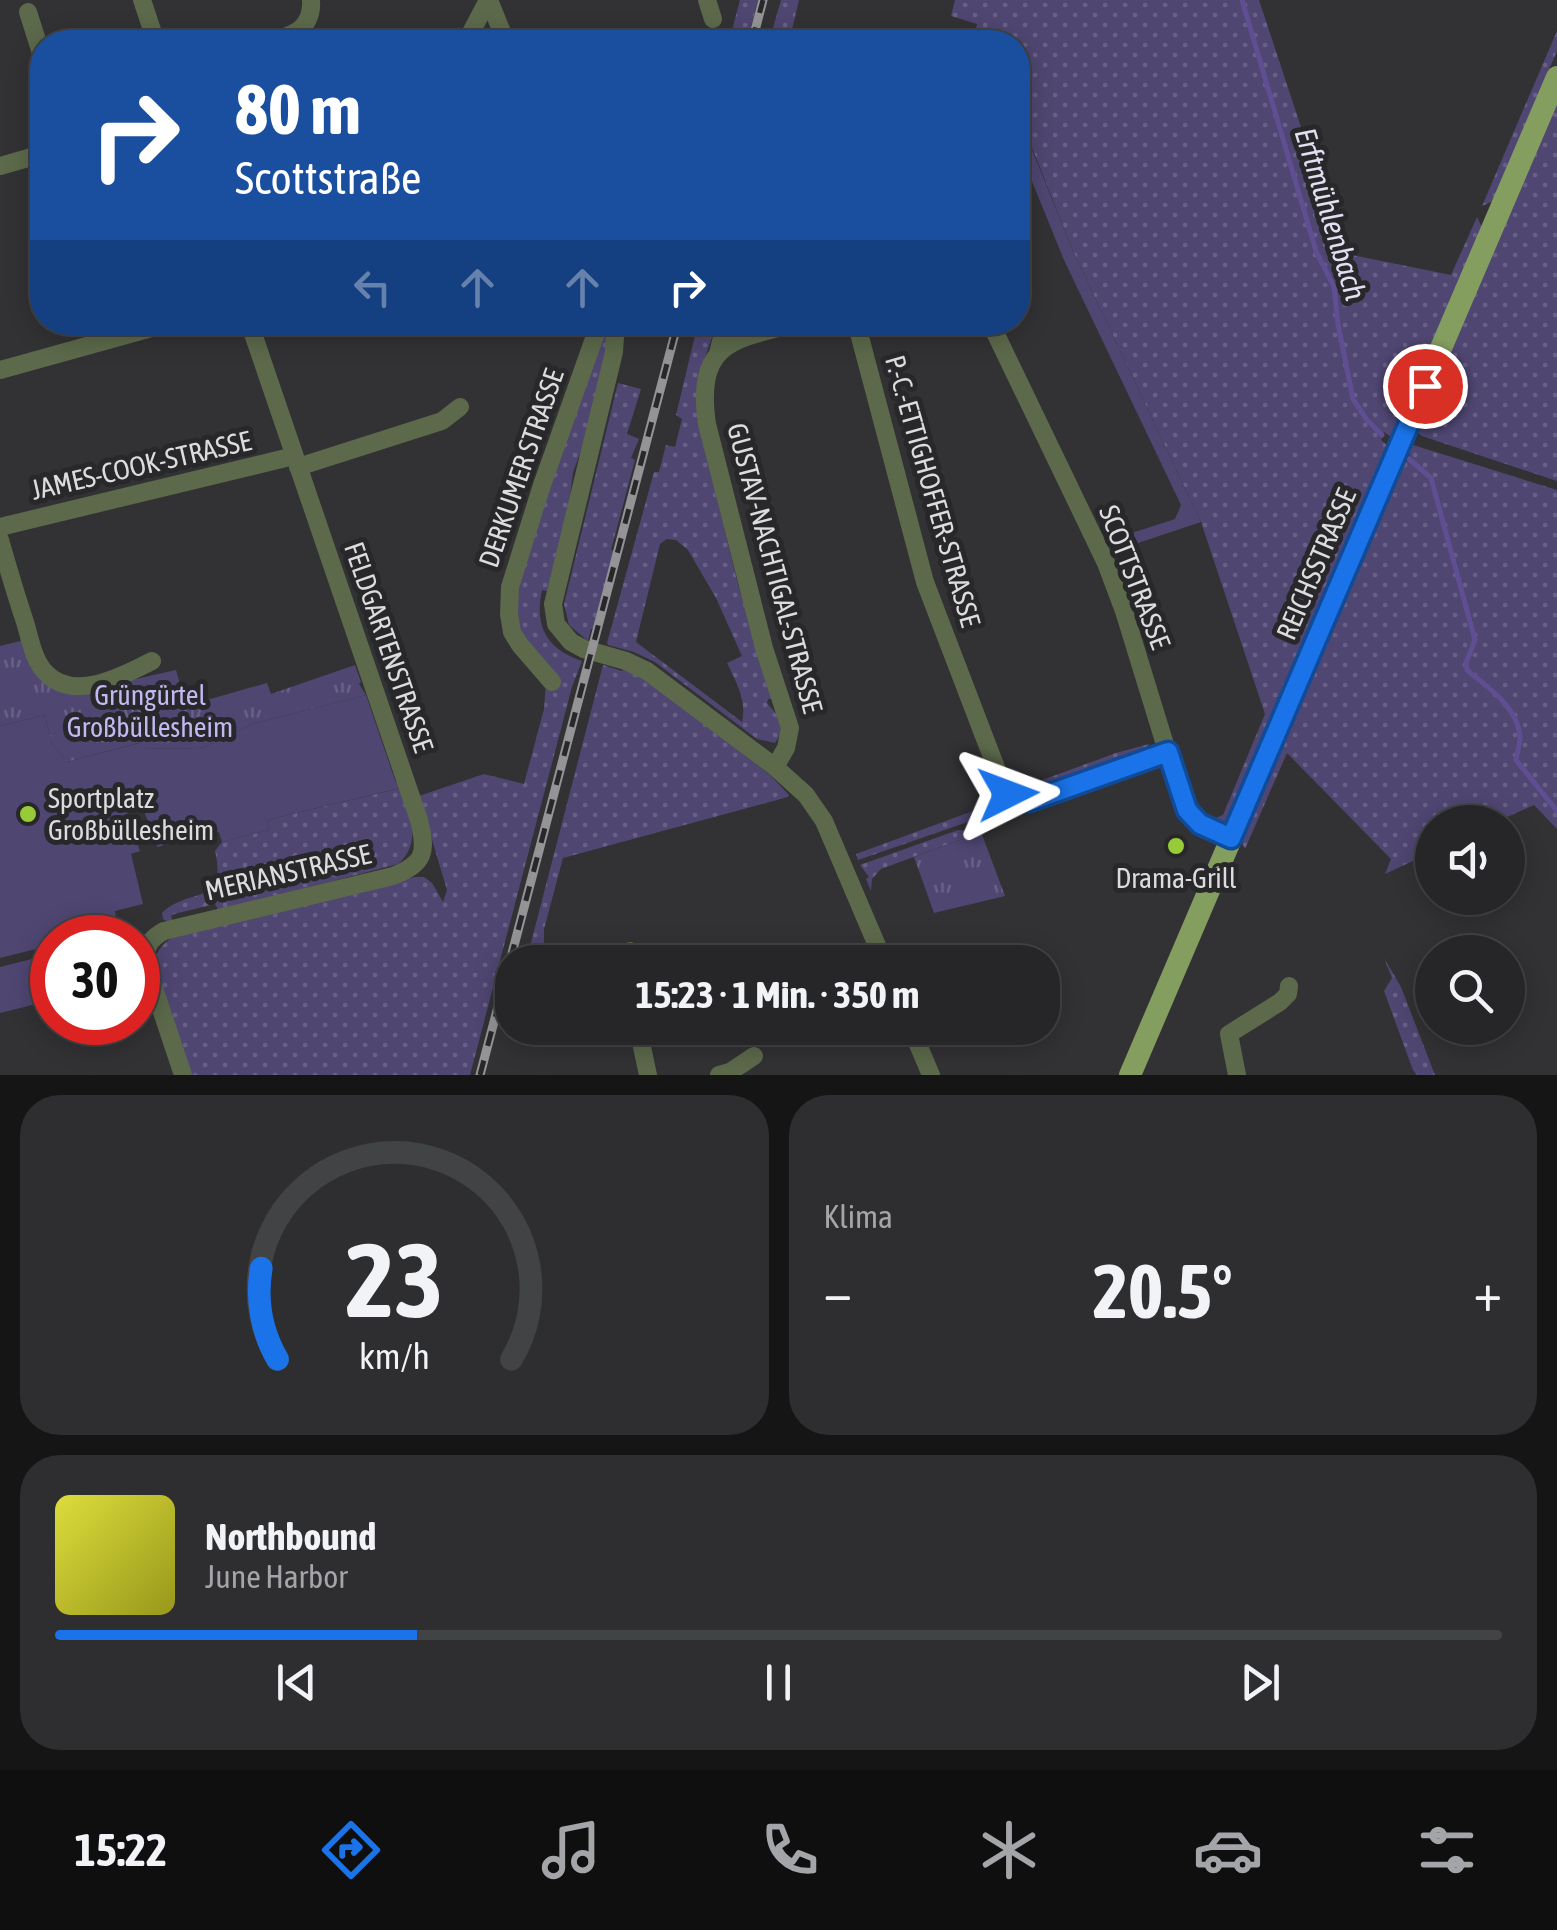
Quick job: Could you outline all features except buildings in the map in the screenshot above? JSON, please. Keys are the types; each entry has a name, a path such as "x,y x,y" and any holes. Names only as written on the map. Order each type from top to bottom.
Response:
{"main road":[{"name":"REICHSSTRASSE","path":"1130,1075 1557,77"}],"street":[{"path":"142,0 152,30"},
{"path":"300,30 312,11 311,0"},
{"path":"473,30 489,0"},
{"path":"489,0 501,30"},
{"path":"707,0 713,19"},
{"path":"28,12 34,30"},
{"path":"0,166 30,157"},
{"path":"0,370 107,335"},
{"name":"FELDGARTENSTRASSE","path":"254,335 419,820 424,847"},
{"name":"DERKUMER STRASSE","path":"552,682 512,632 510,586 595,335"},
{"path":"616,335 552,604 556,624 571,642 584,649 626,661 656,677 806,795 824,821 877,945"},
{"path":"718,354 723,335"},
{"path":"718,354 734,341 750,335"},
{"name":"P.-C.-ETTIGHOFFER-STRASSE","path":"859,335 925,582 1005,790 1012,798 1030,801 1168,752"},
{"name":"SCOTTSTRASSE","path":"996,335 1106,563 1187,810 1200,824 1231,838"},
{"name":"GUSTAV-NACHTIGAL-STRASSE","path":"718,354 710,363 705,386 707,424 764,648 790,728 786,748 775,767"},
{"path":"296,462 442,421 460,407"},
{"name":"JAMES-COOK-STRASSE","path":"0,527 296,462"},
{"path":"0,540 34,651 48,675 60,682 84,686 125,675 152,661"},
{"name":"MERIANSTRASSE","path":"182,1075 146,961 146,948 152,938 164,930 392,876 416,865 424,847"},
{"path":"1237,1075 1228,1034 1280,1002 1288,994 1289,986"},
{"path":"642,1045 648,1075"},
{"path":"918,1045 931,1075"},
{"path":"719,1075 754,1056"}],"green space":[{"path":"740,0 758,0 750,30 732,30"},
{"path":"781,0 799,0 792,30 772,30"},
{"path":"955,0 1259,0 1306,142 1298,142 1327,250 1451,275 1477,217 1482,227 1391,437 1384,432 1381,440 1388,446 1228,822 1208,821 1223,815 1265,714 1201,522 1073,251 1030,143 1030,30 976,30 977,24 951,16"},
{"path":"1557,31 1557,51 1493,201 1482,206"},
{"path":"1557,101 1557,481 1415,431"},
{"path":"1030,145 1073,251 1201,522 1123,548 1117,562 1107,541 1175,519 1181,505 1064,260 1030,176"},
{"path":"608,335 547,591 542,590 540,603 546,635 560,650 582,661 504,945 495,945 495,980 470,1075 189,1075 160,984 160,950 166,942 190,931 414,877 424,877 432,883 443,902 447,890 419,796 484,774 524,784 544,709 546,682 519,630 515,590 599,339"},
{"path":"695,335 713,335 699,375 698,422 738,584 772,699 767,703 780,721 781,731 775,743 757,739 655,662 607,643 654,472 659,472 666,445 675,447 682,419 676,415","holes":["667,539 676,540 688,550 716,598 742,656 727,663 742,699 742,722 636,642 660,544"]},
{"path":"618,383 641,389 627,434 639,439 631,458 635,460 611,550 614,551 588,641 569,625 564,604"},
{"path":"1410,444 1557,490 1557,829 1534,805 1525,809 1525,805 1415,805 1415,860 1385,874 1391,859 1287,753 1245,849 1244,833 1403,460 1407,462"},
{"name":"Grüngürtel Großbüllesheim","path":"24,640 29,656 83,691 176,670 186,706 267,683 271,694 355,665 366,695 255,723 199,749 140,748 138,743 67,762 52,744 45,715 0,726 0,646"},
{"path":"603,665 622,671 624,668 651,683 770,775 789,795 563,858 544,929 544,945 530,945"},
{"path":"366,695 400,788 267,820 269,830 222,842 219,832 157,847 139,797 124,802 140,851 131,854 143,904 115,911 116,915 30,915 30,950 0,958 0,726 45,715 52,744 67,762 139,743 141,748 199,749 255,723"},
{"path":"1149,744 1145,751 1026,795 1023,787"},
{"path":"401,788 412,837 406,856 398,864 219,911 215,904 174,914 173,922 163,919 162,913 172,905 211,888 218,869 215,851 222,842 269,830 267,820"},
{"path":"990,798 990,807 982,817 858,860 856,854 981,808"},
{"path":"958,830 981,832 881,869 872,879 871,891 866,879 869,877 860,865"},
{"path":"981,832 1005,896 934,913 914,857"},
{"path":"1384,958 1415,1023 1415,1045 1423,1045 1435,1075 1417,1075 1413,1070 1384,991 1392,978"},
{"path":"30,960 30,1006 0,1013 0,967"}],"waterway":[{"name":"Erftmühlenbach","path":"1242,0 1316,251 1334,287 1353,399 1382,435"},
{"name":"Erftmühlenbach","path":"1409,459 1431,478 1475,640 1467,670 1500,698 1513,715 1520,735 1516,760 1557,811"}],"railway":[{"path":"755,30 763,0"},
{"path":"480,1075 675,335"}],"place":[{"name":"Sportplatz Großbüllesheim","path":"28,814"},
{"name":"Drama-Grill","path":"1176,846"}],"route":[{"path":"1008,794 1030,801 1168,752 1187,810 1200,824 1231,838 1425,386"}]}
